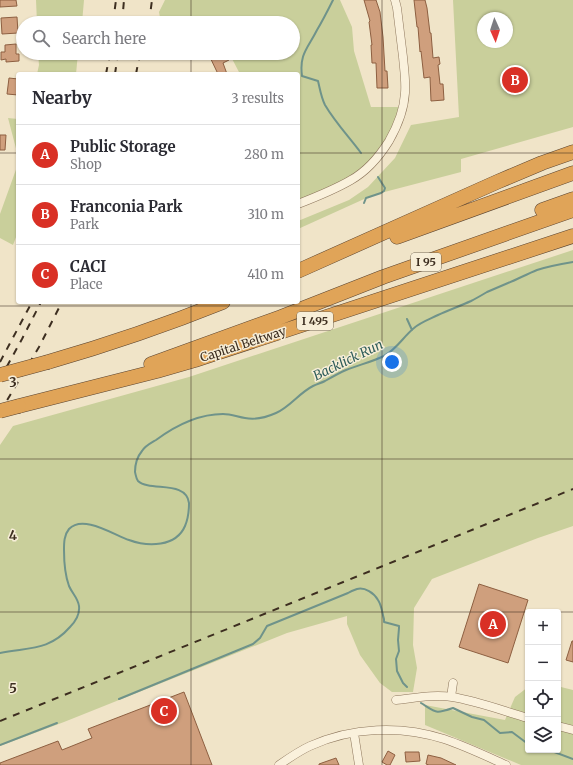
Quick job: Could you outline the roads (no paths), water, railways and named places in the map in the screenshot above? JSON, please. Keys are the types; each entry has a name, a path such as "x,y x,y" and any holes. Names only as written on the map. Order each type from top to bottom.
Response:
{"highway":[{"path":"300,271 497,182 573,152"},
{"path":"300,271 573,174"},
{"path":"281,317 476,236 573,199"},
{"name":"I 95","path":"54,397 281,317 383,277 573,210"},
{"name":"Capital Beltway","path":"0,411 157,371 201,358 573,236"},
{"path":"0,375 99,347 218,304"}],"street":[{"path":"300,203 352,180 364,171 380,155 396,128 402,110 406,79 395,0"},
{"path":"451,697 453,683"},
{"path":"396,700 424,697 451,697 525,717"},
{"path":"561,727 573,730"},
{"path":"279,765 310,746 342,735 382,730 410,731 433,736 506,765"},
{"path":"354,733 359,765"}],"waterway":[{"path":"333,0 305,52 301,68 302,76 318,81 325,105 361,153"},
{"path":"364,203 366,198 384,191 385,188 378,177"},
{"name":"Backlick Run","path":"0,653 38,647 46,644 62,635 76,620 79,612 79,606 68,582 65,568 64,550 66,534 69,529 75,525 82,524 99,527 129,540 144,544 161,544 168,542 181,533 187,521 188,515 189,503 186,496 181,491 144,484 136,478 136,464 140,453 148,445 171,430 205,416 226,414 253,419 276,413 313,386 346,370 375,360 389,353 414,328 423,322 537,270 573,262"},
{"path":"407,319 412,330"},
{"path":"119,699 253,644 260,638 267,626 357,589 363,589 372,593 379,602 384,622 399,626 399,651 396,659 397,671 403,683 407,687"},
{"path":"421,703 436,712 453,708 472,717 484,720 500,733 512,732 525,742"},
{"path":"0,745 57,723"},
{"path":"557,753 573,759"}],"railway":[{"path":"114,16 116,0"},
{"path":"123,16 124,0"},
{"path":"150,16 152,0"},
{"path":"106,72 109,60"},
{"path":"115,72 117,60"},
{"path":"136,72 139,60"},
{"path":"0,362 31,304"},
{"path":"0,379 40,304"},
{"path":"0,412 39,347 61,304"},
{"path":"0,721 573,489"}],"place":[{"name":"Franconia Park","path":"515,80"},
{"name":"Public Storage","path":"493,624"},
{"name":"CACI","path":"164,711"}]}
